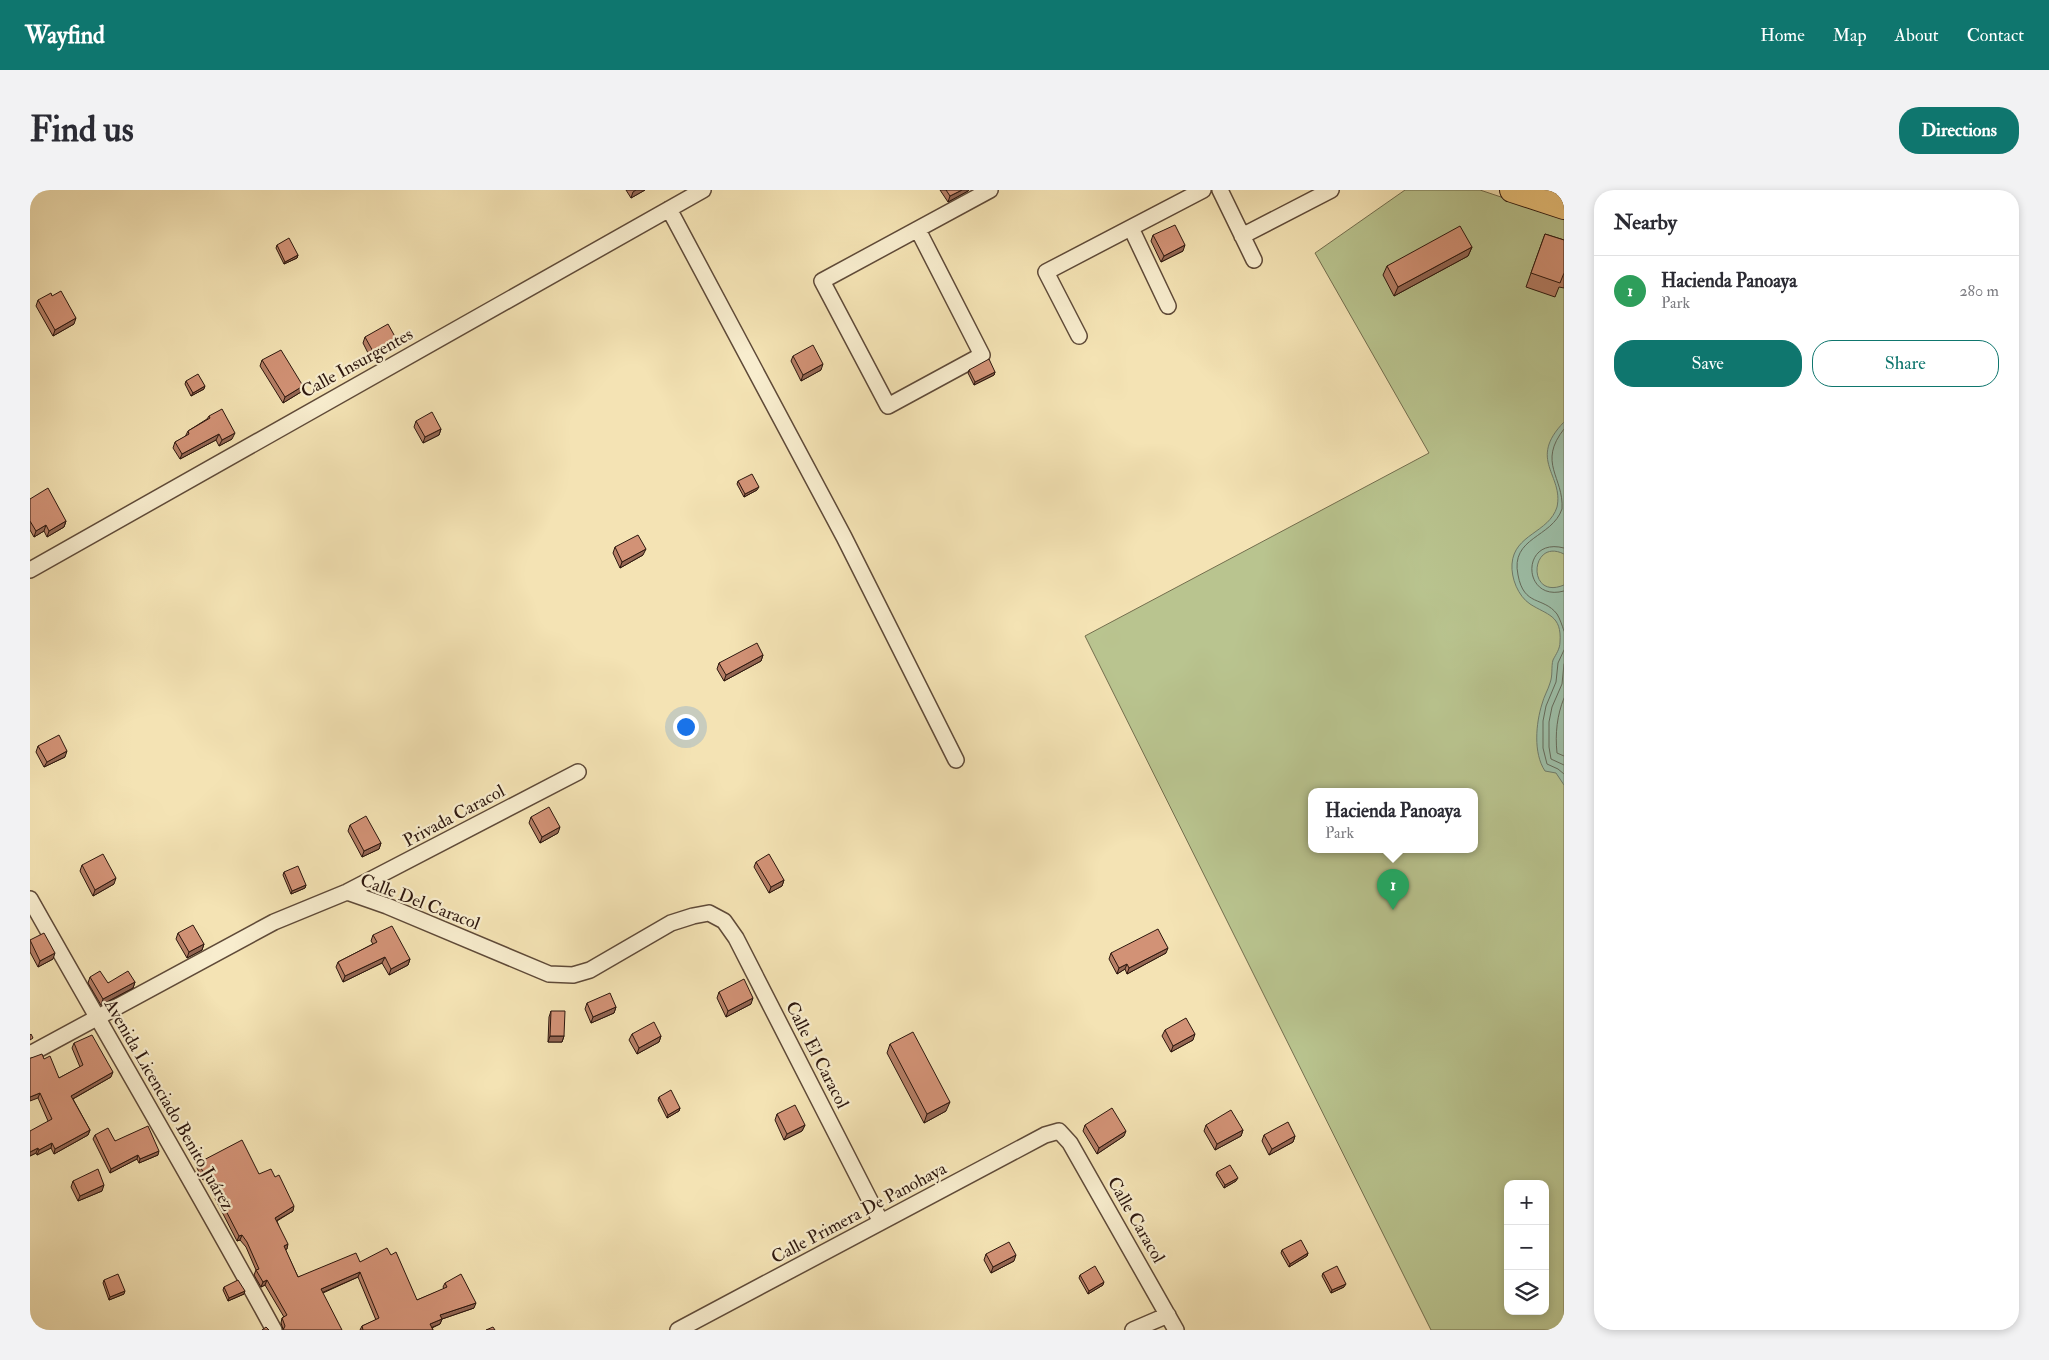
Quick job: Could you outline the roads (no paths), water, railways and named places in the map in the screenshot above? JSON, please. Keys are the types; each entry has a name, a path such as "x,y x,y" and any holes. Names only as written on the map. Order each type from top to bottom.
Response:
{"main road":[{"path":"1512,190 1564,207"}],"street":[{"name":"Calle Insurgentes","path":"30,570 703,190"},
{"path":"918,230 982,355 888,406 822,281 990,190"},
{"path":"1079,336 1046,272 1203,190"},
{"path":"1220,190 1254,260"},
{"path":"1242,236 1331,190"},
{"path":"669,209 844,537 956,760"},
{"path":"1131,228 1168,306"},
{"name":"Privada Caracol","path":"348,892 578,772"},
{"name":"Calle Del Caracol","path":"30,1054 274,922 348,892 387,906 549,974 573,975 590,970 671,923 709,913"},
{"name":"Avenida Licenciado Benito Juárez","path":"30,899 274,1330"},
{"name":"Calle El Caracol","path":"709,913 724,921 736,938 881,1222"},
{"name":"Calle Primera De Panohaya","path":"678,1330 1045,1135 1059,1131"},
{"name":"Calle Caracol","path":"1059,1131 1070,1143 1176,1330"},
{"path":"1133,1330 1168,1315"}],"water":[{"path":"1564,422 1564,554 1553,551 1544,554 1539,561 1537,569 1538,578 1543,585 1552,588 1564,585 1564,785 1556,773 1545,771 1541,764 1537,747 1537,729 1540,712 1551,680 1553,660 1560,645 1559,626 1552,617 1530,604 1522,596 1514,581 1512,564 1514,554 1519,546 1547,523 1557,507 1558,496 1556,486 1547,457 1548,447 1553,435"}],"place":[{"name":"Hacienda Panoaya","path":"1393,910"}]}
